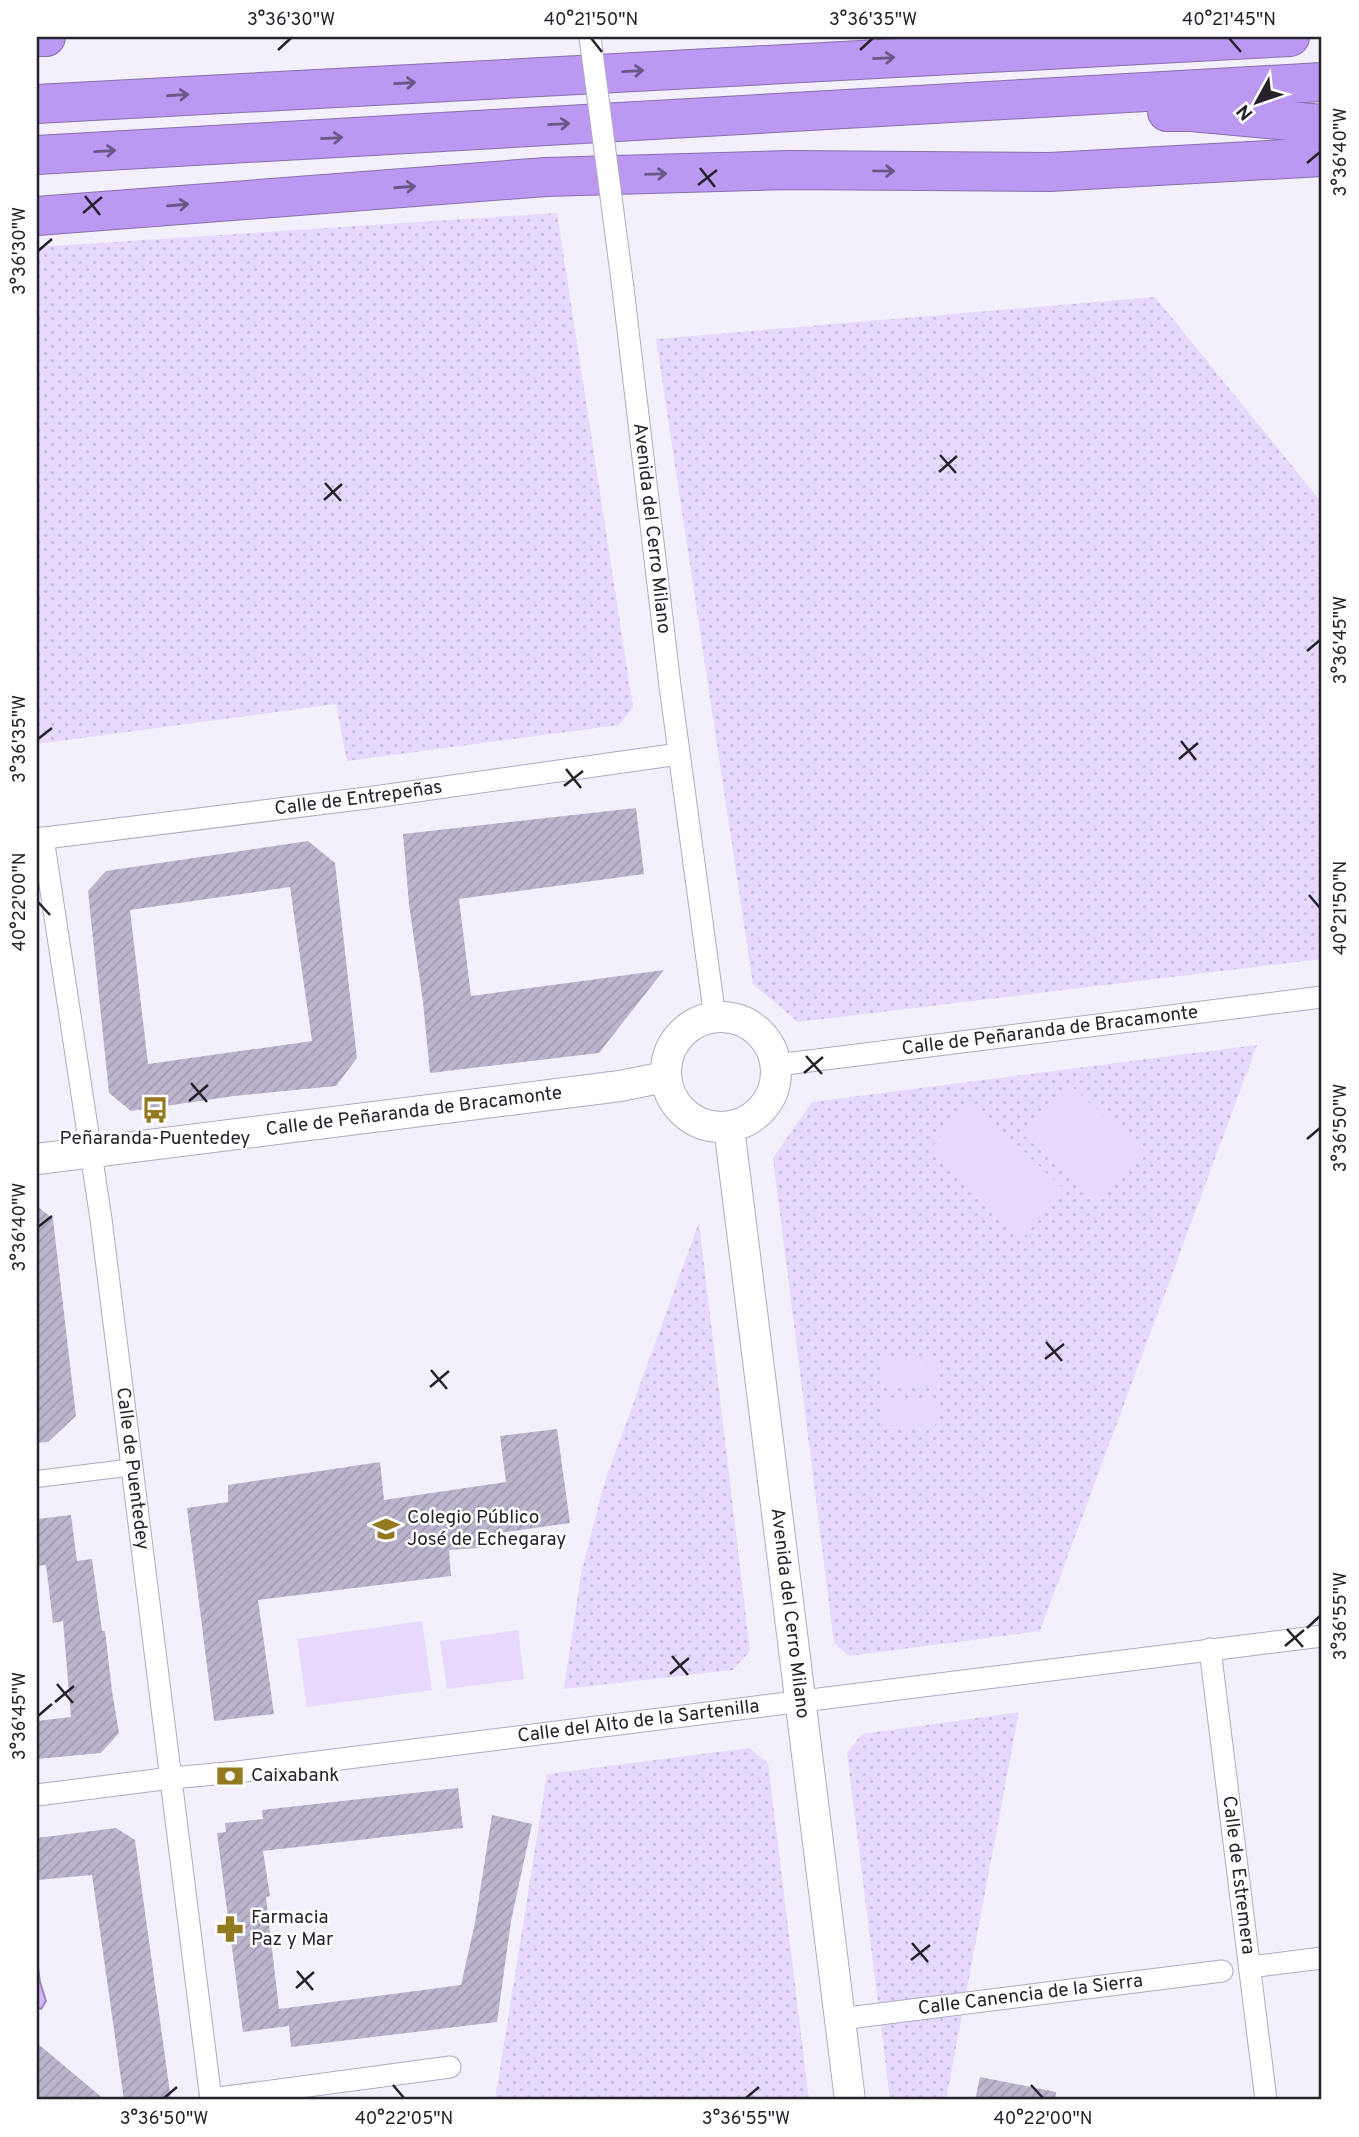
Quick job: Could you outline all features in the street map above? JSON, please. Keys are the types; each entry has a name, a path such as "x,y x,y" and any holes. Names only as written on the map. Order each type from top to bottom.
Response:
{"highway":[{"path":"37,37 46,37"},
{"path":"37,104 1290,37"},
{"path":"37,155 1322,82"},
{"path":"794,111 1191,112 1322,124"},
{"path":"37,216 546,177 789,170 1050,172 1322,157"}],"main road":[{"path":"715,1018 733,1018 750,1024 764,1036 777,1065 775,1082 768,1100 758,1113 744,1123 729,1127 711,1127 694,1121 674,1102 665,1077 670,1049 678,1037 688,1027 715,1018"},
{"name":"Calle de Peñaranda de Bracamonte","path":"37,1159 620,1086 665,1077"},
{"name":"Avenida del Cerro Milano","path":"729,1127 850,2100"}],"street":[{"name":"Avenida del Cerro Milano","path":"590,37 679,754 715,1018"},
{"name":"Calle de Entrepeñas","path":"40,839 367,798 679,754"},
{"name":"Calle de Puentedey","path":"40,839 92,1152 134,1467 211,2100 450,2067"},
{"name":"Calle de Peñaranda de Bracamonte","path":"777,1065 1322,997"},
{"path":"37,1479 134,1467"},
{"name":"Calle del Alto de la Sartenilla","path":"37,1795 1322,1636"},
{"name":"Calle de Estremera","path":"1210,1649 1266,2100"},
{"path":"1250,1967 1322,1958"},
{"name":"Calle Canencia de la Sierra","path":"840,2019 1222,1971"}],"shaded area":[{"path":"557,213 633,707 619,725 347,761 336,704 37,744 37,247"},
{"path":"1155,297 1322,503 1322,959 798,1022 753,984 656,339"},
{"path":"1257,1045 1040,1631 849,1656 834,1643 773,1158 812,1102"},
{"path":"1068,1083 1144,1153 1099,1203 1022,1134"},
{"path":"972,1103 1066,1191 1022,1239 928,1151"},
{"path":"699,1222 750,1651 733,1670 564,1689 581,1574 604,1484"},
{"path":"883,1358 938,1361 936,1388 881,1386"},
{"path":"882,1397 937,1400 935,1427 880,1425"},
{"path":"422,1621 432,1690 307,1707 297,1639"},
{"path":"518,1630 524,1679 447,1689 440,1641"},
{"path":"1019,1712 946,2100 890,2100 847,1753 862,1734"},
{"path":"749,1748 768,1763 809,2100 495,2100 547,1774"},
{"path":"37,1961 46,2001 41,2009 37,2007"}],"building":[{"path":"636,808 644,874 459,899 471,996 664,970 599,1053 430,1073 403,834"},
{"path":"308,841 335,863 357,1058 336,1086 234,1096 131,1111 109,1093 88,891 106,871","holes":["290,887 312,1041 148,1064 130,910"]},
{"path":"37,1206 53,1219 76,1416 48,1442 37,1443"},
{"path":"557,1429 570,1523 491,1534 492,1547 449,1550 451,1576 258,1600 274,1714 214,1721 187,1508 228,1502 228,1485 380,1462 384,1500 506,1482 500,1436"},
{"path":"71,1515 77,1561 92,1559 119,1733 101,1753 37,1759 37,1721 71,1717 63,1621 53,1623 46,1565 37,1566 37,1519"},
{"path":"458,1788 463,1828 263,1851 270,1896 266,1897 279,2009 461,1985 475,1923 492,1815 532,1824 511,1921 497,2022 291,2047 289,2026 243,2032 217,1833 226,1832 225,1823 263,1819 262,1810"},
{"path":"116,1828 135,1840 171,2100 124,2100 92,1875 37,1880 37,1838"},
{"path":"37,2043 105,2100 37,2100"},
{"path":"980,2077 1056,2092 1055,2100 975,2100"}],"place":[{"name":"Peñaranda-Puentedey","path":"155,1110"},
{"name":"Colegio Público José de Echegaray","path":"386,1529"},
{"name":"Caixabank","path":"230,1776"},
{"name":"Farmacia Paz y Mar","path":"230,1929"}]}
